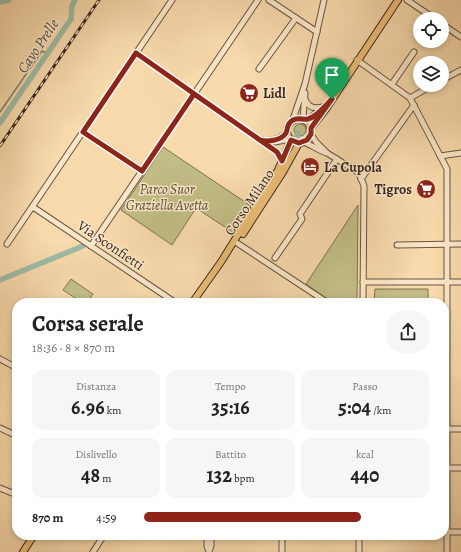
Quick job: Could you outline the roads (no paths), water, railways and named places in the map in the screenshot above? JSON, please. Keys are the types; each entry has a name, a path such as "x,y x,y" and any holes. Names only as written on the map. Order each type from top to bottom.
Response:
{"main road":[{"path":"332,99 310,119 293,119 288,125 286,132 290,140 301,143 307,140 318,119 332,99 357,60 398,0"},
{"path":"304,119 311,131"},
{"name":"Corso Milano","path":"195,298 278,170 290,140"},
{"name":"Corso Milano","path":"220,262 237,243 301,143"},
{"path":"237,243 235,241 279,173 278,170"},
{"path":"23,552 31,540"}],"street":[{"path":"7,244 172,0"},
{"path":"91,246 258,0"},
{"path":"269,0 317,32"},
{"path":"293,119 305,84 324,0"},
{"path":"407,0 425,12"},
{"path":"259,69 296,18"},
{"path":"449,29 461,37"},
{"path":"392,84 414,52"},
{"path":"136,53 277,152 282,161"},
{"path":"357,60 409,97 447,169 447,298"},
{"path":"449,76 461,70"},
{"path":"304,119 305,84"},
{"path":"409,97 419,92"},
{"path":"304,99 306,104 312,107 323,108"},
{"path":"361,178 414,105"},
{"path":"311,131 316,142 327,153 359,173 364,186 363,298"},
{"path":"83,132 142,171"},
{"path":"280,139 286,132"},
{"path":"261,141 280,139 290,140"},
{"path":"301,143 327,153"},
{"path":"440,156 461,153"},
{"path":"275,258 302,218 300,214 337,159"},
{"name":"Via Sconfietti","path":"32,207 169,298"},
{"path":"237,243 320,298"},
{"path":"398,245 461,244"},
{"path":"363,282 461,282"},
{"path":"0,359 12,365"},
{"path":"449,427 461,429"},
{"path":"0,428 12,434"},
{"path":"449,468 461,468"},
{"path":"0,488 12,493"},
{"path":"449,532 461,532"},
{"path":"93,552 101,540"},
{"path":"207,540 209,552"},
{"path":"209,552 212,540"},
{"path":"282,540 282,552"},
{"path":"359,540 359,552"},
{"path":"447,540 447,552"}],"waterway":[{"path":"0,2 9,0"},
{"name":"Cavo Prelle","path":"0,123 71,19 72,6 75,0"},
{"path":"0,112 42,51 48,54"},
{"path":"291,148 298,133"},
{"path":"0,280 83,246"}],"railway":[{"path":"0,146 99,0"}],"place":[{"name":"Lidl","path":"249,93"},
{"name":"La Cupola","path":"310,167"},
{"name":"Tigros","path":"426,189"}],"park label":[{"name":"Parco Suor Graziella Avetta","path":"167,198"}]}
